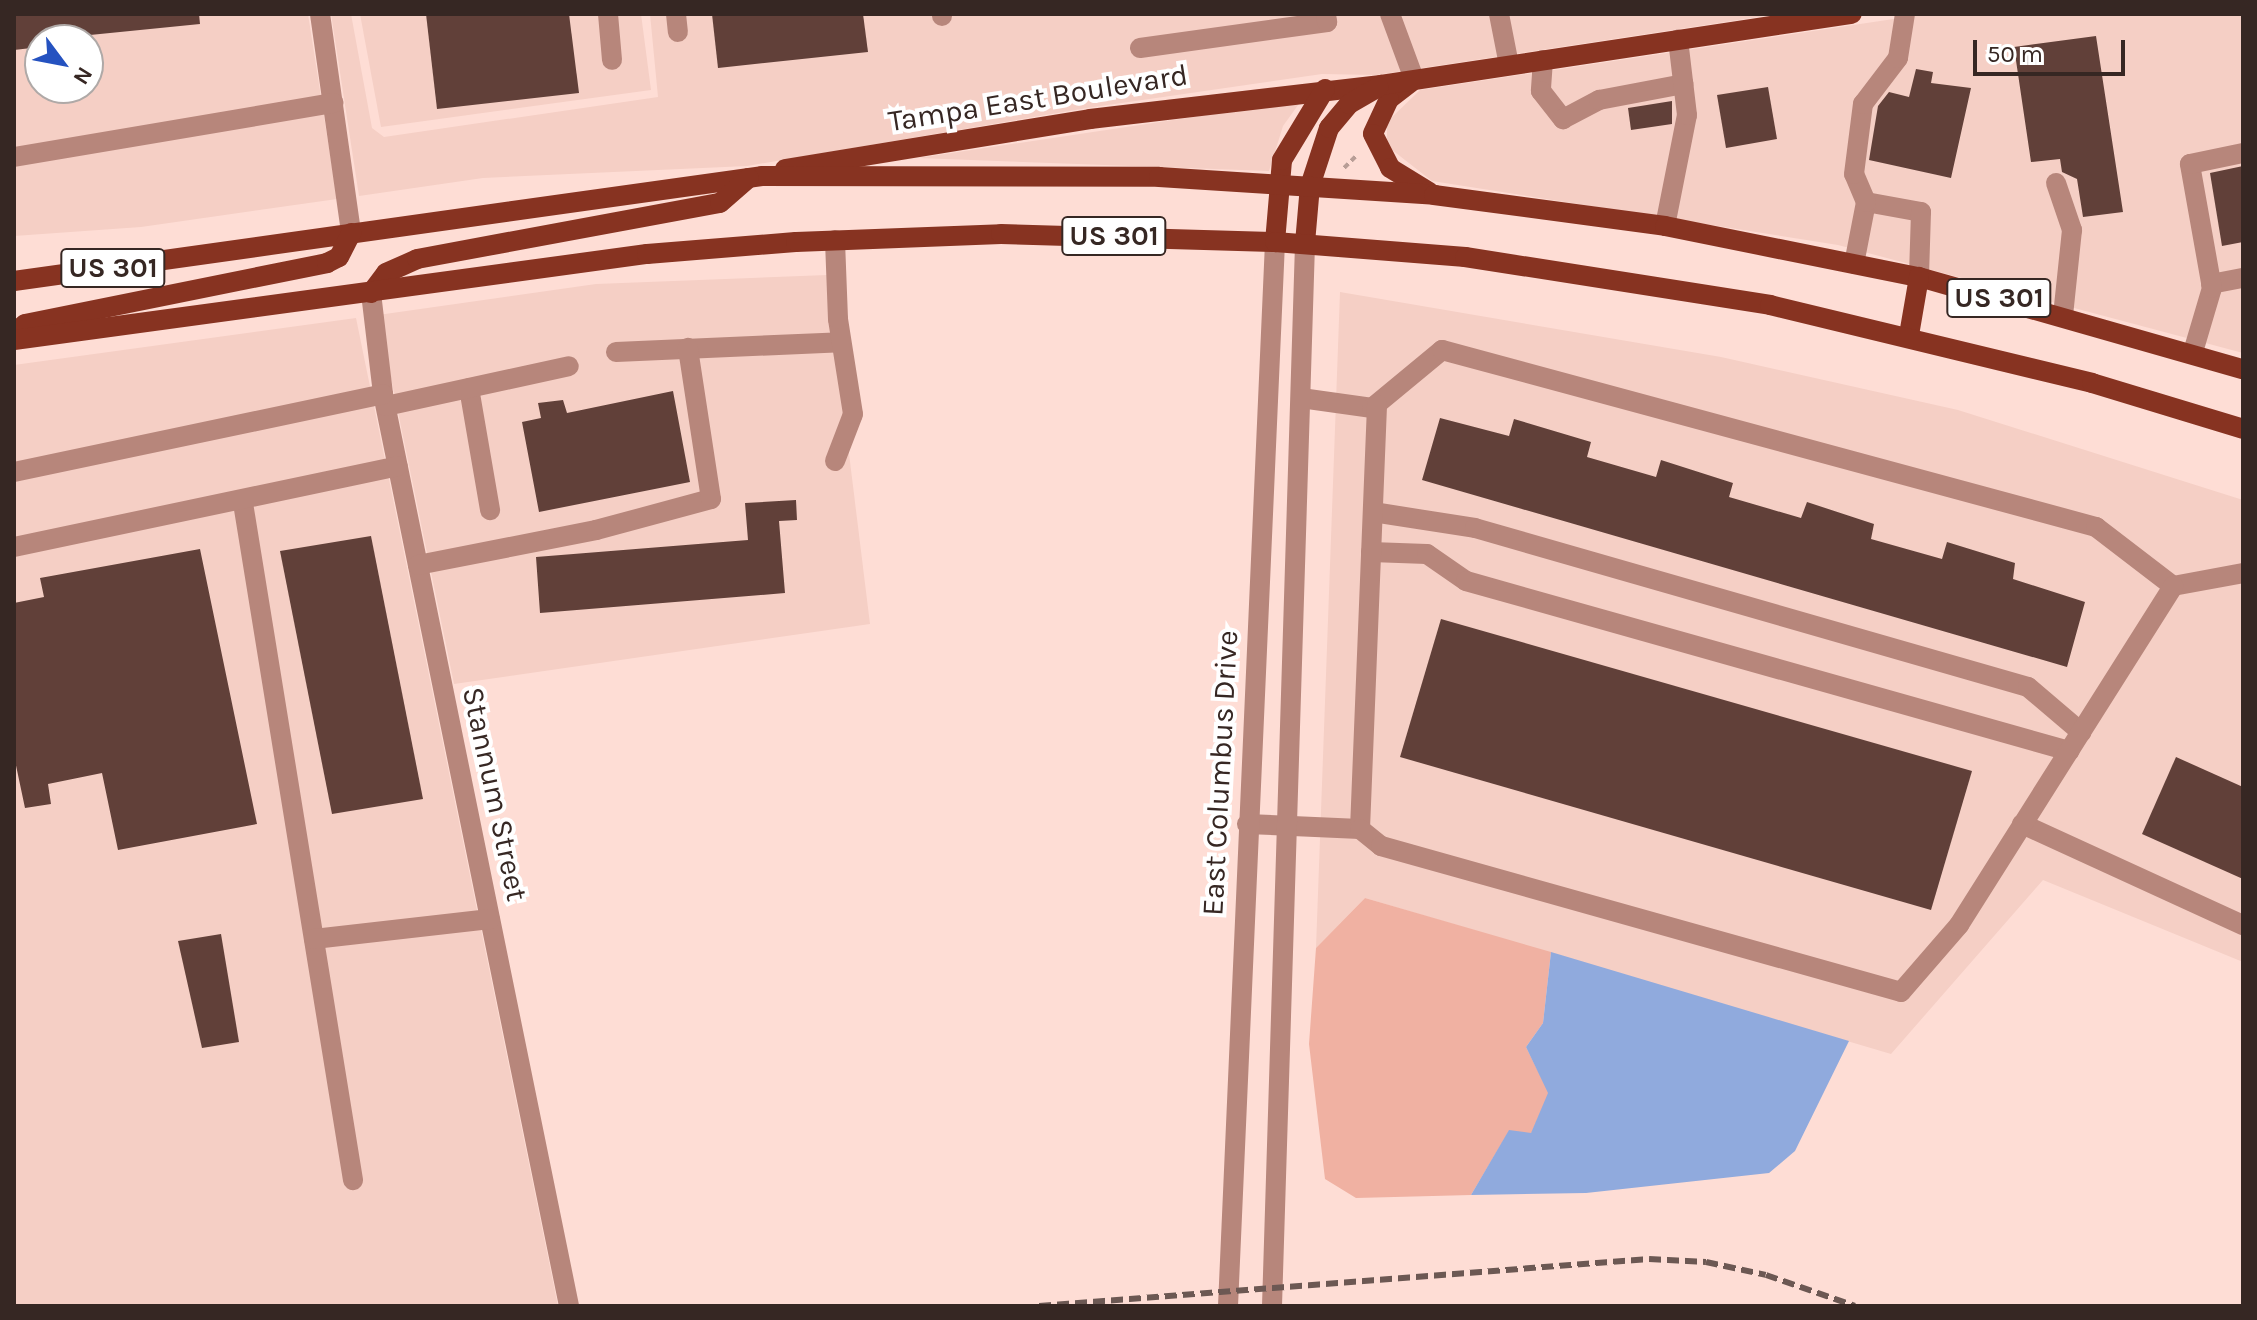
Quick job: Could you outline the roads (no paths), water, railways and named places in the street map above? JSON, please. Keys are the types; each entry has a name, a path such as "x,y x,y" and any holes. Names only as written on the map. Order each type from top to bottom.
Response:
{"main road":[{"name":"Tampa East Boulevard","path":"755,177 1090,119 1325,89 1381,85 1678,40 1781,19 1852,14"},
{"path":"1414,79 1389,99 1373,134 1390,168 1434,195"},
{"name":"Tampa East Boulevard","path":"1305,243 1310,186 1329,128 1349,104 1381,85"},
{"path":"1275,242 1279,184 1294,131 1325,89"},
{"name":"US 301","path":"14,281 755,177 1128,176 1434,195 1665,226 1919,277 2063,315 2243,369"},
{"path":"371,293 386,273 417,259 720,203 755,177"},
{"path":"14,333 25,324 327,263 339,257 351,233"},
{"name":"US 301","path":"14,340 647,254 835,240 1001,234 1305,243 1645,282 1909,335 2243,429"},
{"path":"1909,335 1919,277"}],"street":[{"path":"320,14 351,233"},
{"path":"608,14 612,60"},
{"path":"1140,48 1327,22 1326,14"},
{"path":"1390,14 1414,79"},
{"path":"1499,14 1509,65"},
{"path":"1854,264 1866,202 1854,174 1863,104 1898,58 1905,14"},
{"path":"1665,226 1687,115 1678,40"},
{"path":"1543,60 1541,91 1563,119 1599,100 1684,84"},
{"path":"14,157 333,103"},
{"path":"2193,352 2211,284 2190,164 2243,153"},
{"path":"2056,183 2072,230 2063,315"},
{"path":"1866,202 1921,212 1919,277"},
{"path":"835,240 841,342 853,414 835,461"},
{"name":"East Columbus Drive","path":"1228,1306 1275,242"},
{"path":"1272,1306 1291,825 1305,243"},
{"path":"2211,284 2243,278"},
{"name":"Stannum Street","path":"371,293 384,400 569,1306"},
{"path":"616,352 841,342"},
{"path":"418,565 596,530 711,499 688,348"},
{"path":"1301,398 1377,404 1442,350 2096,527 2173,586"},
{"path":"14,472 384,400 469,388 569,366"},
{"path":"469,388 490,510"},
{"path":"1360,829 1377,404"},
{"path":"14,547 243,503 398,466"},
{"path":"243,503 353,1180"},
{"path":"1373,512 1475,528 2028,687 2081,732"},
{"path":"1371,552 1427,554 1466,581 2069,751"},
{"path":"1247,824 1360,829 1381,846 1901,992 1959,925 2173,586 2243,573"},
{"path":"2022,824 2243,925"},
{"path":"314,939 490,919"}],"water":[{"path":"1551,952 1849,1041 1795,1151 1769,1173 1586,1193 1471,1195 1509,1130 1531,1133 1548,1093 1526,1047 1543,1023"}],"railway":[{"path":"1039,1306 1649,1259 1706,1262 1766,1275 1855,1306"}]}
